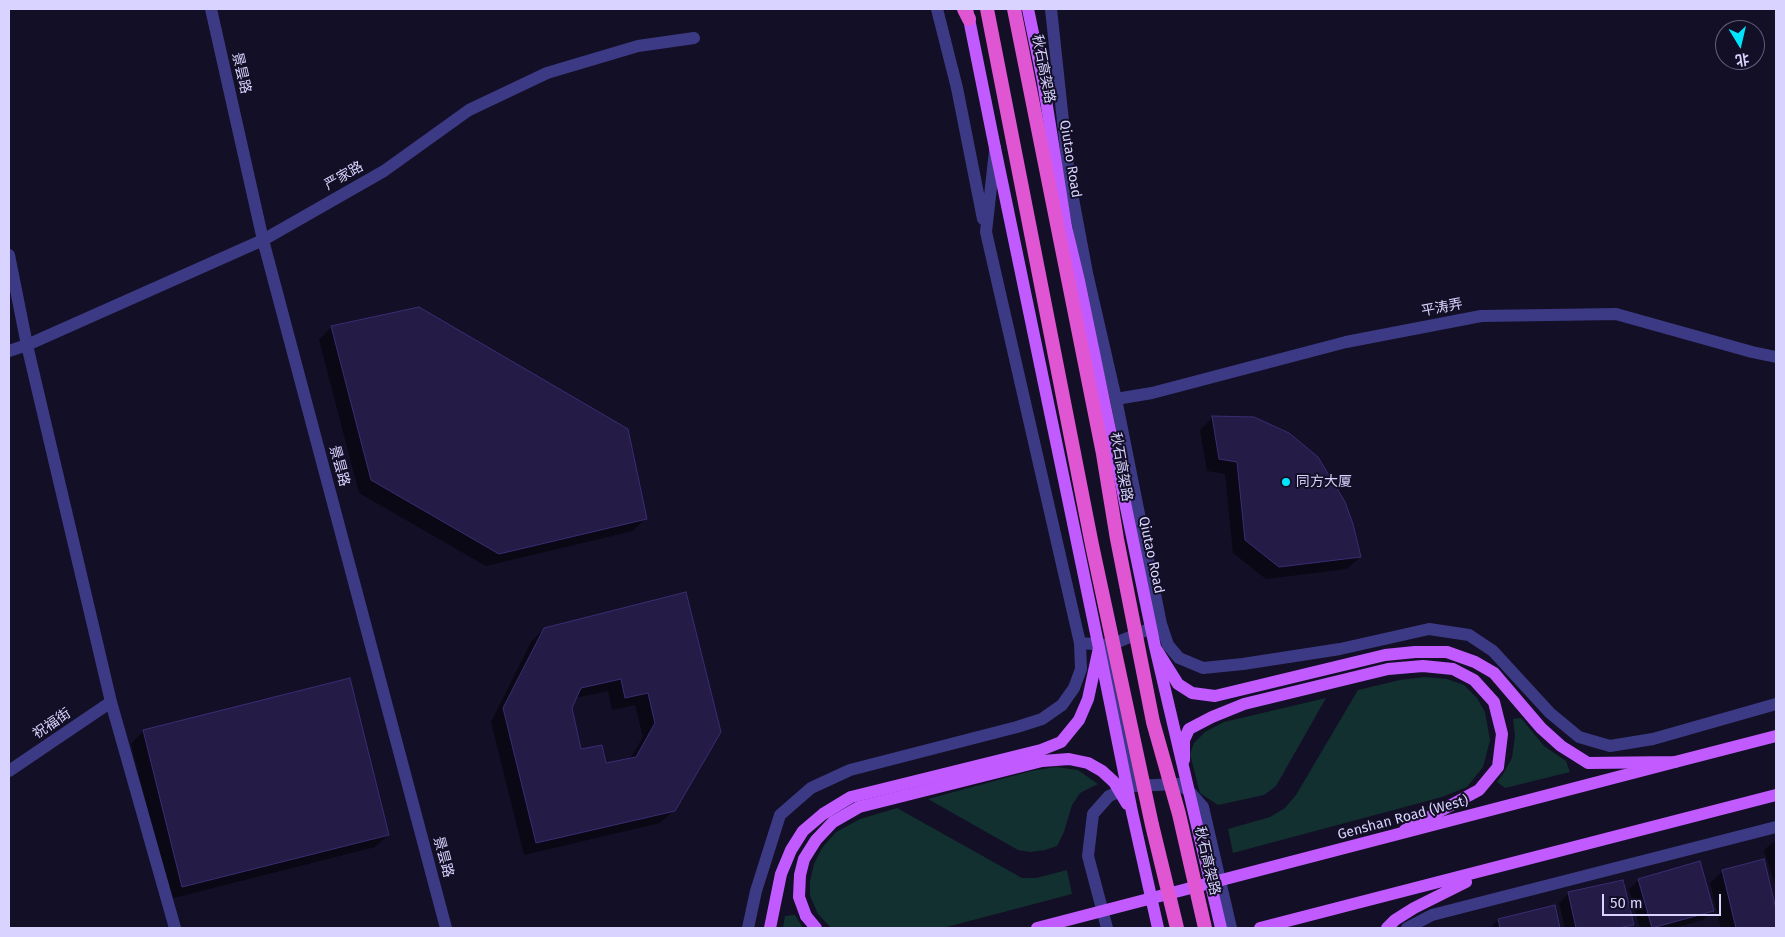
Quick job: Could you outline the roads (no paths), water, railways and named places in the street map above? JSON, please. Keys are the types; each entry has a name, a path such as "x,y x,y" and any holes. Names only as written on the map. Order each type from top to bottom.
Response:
{"highway":[{"path":"987,9 1092,545 1152,825 1177,928"},
{"name":"秋石高架路","path":"1014,9 1101,445 1117,539 1153,722 1180,814 1205,928"}],"main road":[{"name":"Qiutao Road","path":"1028,9 1066,227 1079,281 1155,647 1221,928"},
{"path":"966,12 1106,646 1132,812 1158,928"},
{"path":"770,928 781,874 791,850 803,830 823,814 851,797 1041,750 1061,742 1079,720 1106,646"},
{"path":"1155,647 1178,684 1192,693 1215,696 1385,654 1447,652 1475,662 1494,673 1541,728 1561,746 1588,763 1675,762"},
{"path":"1184,768 1184,740 1189,729 1244,704 1388,669 1423,666 1453,669 1474,680 1494,702 1502,734 1498,767 1479,790 1394,836"},
{"name":"Genshan Road (West)","path":"1037,928 1776,736"},
{"path":"816,928 806,916 799,897 800,875 804,859 816,840 833,822 859,807 1042,761 1069,759 1088,763 1102,771 1114,782 1132,812"},
{"path":"1260,928 1776,795"},
{"path":"1387,928 1395,920 1414,908 1446,891 1502,867"}],"street":[{"name":"景昙路","path":"211,9 263,240 446,928"},
{"path":"748,928 756,891 780,815 811,788 850,770 1042,719 1062,705 1074,688 1081,669 1080,643 986,232 957,88 937,9"},
{"path":"1051,9 1069,178 1087,272 1116,399 1161,624 1168,645 1179,658 1203,668 1243,664 1340,649 1429,630 1469,635 1493,651 1550,713 1578,737 1610,746 1653,739 1776,704"},
{"name":"严家路","path":"9,350 26,345 263,240 384,171 469,110 547,72 638,46 694,38"},
{"path":"986,232 995,148"},
{"path":"9,255 26,345 111,702 175,928"},
{"name":"平涛弄","path":"1116,399 1171,388 1346,342 1480,316 1616,314 1776,357"},
{"path":"1080,643 1106,646 1161,624"},
{"path":"1106,646 1136,785"},
{"name":"祝福街","path":"9,771 111,702"},
{"path":"1107,928 1088,856 1093,814 1109,796 1136,785 1178,784 1189,792 1203,807 1231,928"},
{"path":"1407,928 1432,915 1776,827"}],"place":[{"name":"同方大厦","path":"1286,482"}]}
